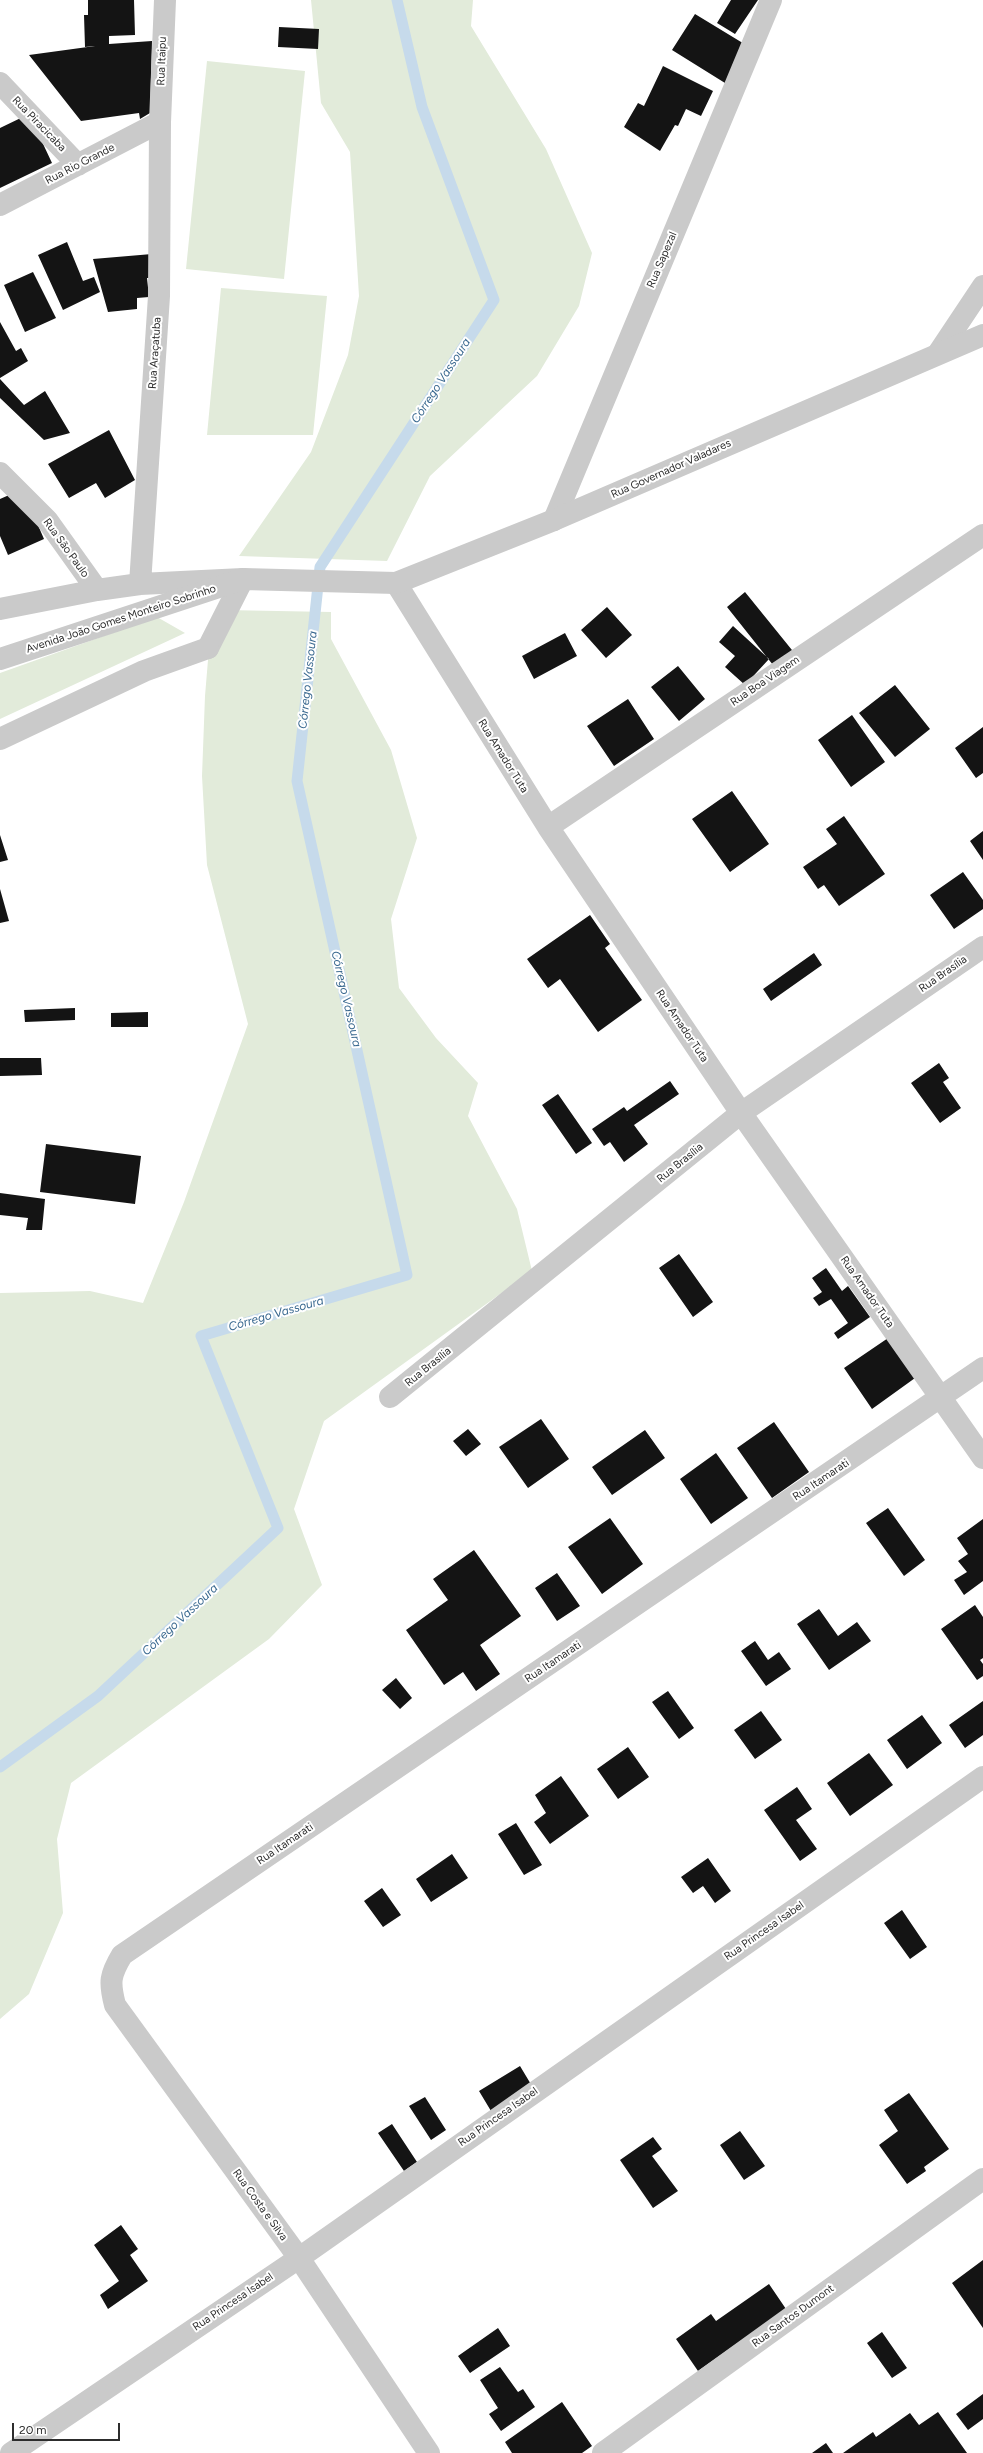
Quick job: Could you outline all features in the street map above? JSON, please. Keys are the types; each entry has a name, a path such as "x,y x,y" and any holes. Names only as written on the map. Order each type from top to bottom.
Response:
{"street":[{"name":"Rua Itaipu","path":"160,122 165,0"},
{"name":"Rua Sapezal","path":"554,520 771,0"},
{"name":"Rua Piracicaba","path":"0,83 78,165"},
{"name":"Rua Rio Grande","path":"0,205 160,122"},
{"name":"Rua Araçatuba","path":"140,584 159,296 160,122"},
{"path":"939,352 983,286"},
{"name":"Rua Governador Valadares","path":"243,580 396,583 554,520 939,352 983,335"},
{"name":"Rua São Paulo","path":"0,473 47,520 97,590"},
{"name":"Rua Boa Viagem","path":"548,827 983,535"},
{"path":"0,609 97,590 140,584 243,580 208,648 144,671 0,739"},
{"name":"Avenida João Gomes Monteiro Sobrinho","path":"0,658 243,580"},
{"name":"Rua Amador Tuta","path":"396,583 548,827 742,1113 983,1458"},
{"name":"Rua Brasília","path":"390,1397 742,1113 983,947"},
{"name":"Rua Itamarati","path":"122,1955 983,1368"},
{"name":"Rua Princesa Isabel","path":"11,2453 299,2258 983,1776"},
{"name":"Rua Costa e Silva","path":"122,1955 113,1970 110,1987 115,2005 299,2258 429,2453"},
{"name":"Rua Santos Dumont","path":"603,2453 983,2179"}],"green space":[{"path":"311,0 473,0 471,26 546,149 592,253 579,306 537,376 430,476 387,561 239,556 311,452 348,355 359,296 350,152 321,103"},
{"path":"207,61 305,71 284,279 186,269"},
{"path":"221,288 327,296 313,435 207,435"},
{"path":"224,610 331,612 331,639 391,750 417,838 391,919 399,988 436,1038 478,1083 468,1116 517,1209 532,1271 324,1421 294,1509 322,1585 269,1639 71,1783 57,1839 63,1913 29,1994 0,2019 0,1293 90,1291 143,1303 184,1202 248,1024 207,865 202,776 205,696 209,648"},
{"path":"157,617 185,633 0,719 0,673"}],"building":[{"path":"88,0 134,0 135,35 109,36 109,44 152,41 150,113 140,119 139,113 81,121 29,55 95,46 85,47 84,15 88,15"},
{"path":"731,0 758,0 735,34 717,23"},
{"path":"695,14 746,45 725,83 672,50"},
{"path":"279,27 319,29 318,49 278,47"},
{"path":"663,66 713,91 701,116 686,109 678,126 675,125 660,151 624,127 638,103 644,106"},
{"path":"29,114 52,163 0,188 0,128"},
{"path":"67,242 83,281 94,277 100,292 63,310 38,255"},
{"path":"152,254 154,278 147,278 149,297 137,298 137,309 108,312 93,259"},
{"path":"33,272 56,318 25,332 4,285"},
{"path":"0,322 16,351 21,348 28,361 0,378"},
{"path":"0,379 24,405 45,391 70,433 44,440 0,398"},
{"path":"109,430 135,480 105,498 96,483 69,498 48,464"},
{"path":"16,492 28,502 44,539 8,555 0,536 0,499"},
{"path":"745,592 796,655 777,670 727,607"},
{"path":"607,607 632,635 606,658 581,630"},
{"path":"733,626 769,659 745,685 725,667 735,656 719,642"},
{"path":"565,633 577,656 534,679 522,656"},
{"path":"678,666 705,699 679,721 651,687"},
{"path":"895,685 930,729 895,757 859,713"},
{"path":"628,699 654,739 614,766 587,726"},
{"path":"852,715 885,762 851,787 818,740"},
{"path":"983,727 983,773 976,778 955,748"},
{"path":"732,791 769,844 730,872 692,819"},
{"path":"844,816 885,874 839,906 824,885 818,889 803,867 837,844 826,829"},
{"path":"983,831 983,860 970,841"},
{"path":"0,835 8,860 0,862"},
{"path":"963,872 983,900 983,909 954,929 930,895"},
{"path":"0,889 9,921 0,923"},
{"path":"590,915 610,944 605,948 642,1000 598,1032 560,979 548,988 527,959"},
{"path":"814,953 822,965 771,1001 763,989"},
{"path":"75,1008 75,1020 25,1022 24,1010"},
{"path":"148,1012 148,1027 111,1027 111,1013"},
{"path":"0,1058 41,1058 42,1075 0,1076"},
{"path":"939,1063 949,1078 943,1082 961,1108 940,1123 911,1083"},
{"path":"670,1081 679,1094 634,1125 648,1144 624,1162 610,1142 604,1146 592,1129 624,1107 627,1111"},
{"path":"558,1094 592,1143 576,1154 542,1105"},
{"path":"46,1144 141,1156 135,1204 40,1192"},
{"path":"0,1193 45,1199 42,1230 26,1230 28,1218 0,1215"},
{"path":"679,1254 713,1302 693,1317 659,1268"},
{"path":"826,1268 842,1291 848,1286 870,1317 838,1339 834,1333 848,1323 831,1299 819,1306 813,1298 822,1292 812,1278"},
{"path":"894,1334 922,1373 872,1409 844,1368"},
{"path":"541,1419 569,1459 528,1488 499,1447"},
{"path":"774,1422 809,1472 772,1498 737,1448"},
{"path":"468,1429 481,1444 466,1456 453,1441"},
{"path":"645,1430 665,1458 612,1495 592,1467"},
{"path":"716,1453 748,1498 711,1524 680,1479"},
{"path":"888,1508 925,1560 904,1576 866,1523"},
{"path":"610,1518 643,1564 602,1594 568,1547"},
{"path":"983,1519 983,1581 964,1595 954,1580 967,1572 958,1561 968,1554 957,1538"},
{"path":"474,1550 521,1616 480,1645 500,1674 476,1691 463,1672 444,1685 406,1630 448,1600 433,1579"},
{"path":"557,1573 580,1606 557,1621 535,1588"},
{"path":"975,1605 983,1617 983,1658 980,1660 983,1664 983,1676 977,1680 941,1629"},
{"path":"819,1609 838,1636 857,1622 871,1641 829,1670 797,1624"},
{"path":"755,1641 768,1660 779,1652 791,1669 766,1686 741,1651"},
{"path":"396,1678 412,1698 400,1709 382,1690"},
{"path":"668,1691 694,1728 679,1739 652,1702"},
{"path":"983,1701 983,1735 965,1748 949,1725"},
{"path":"761,1711 782,1740 755,1759 734,1730"},
{"path":"922,1715 942,1743 907,1769 887,1740"},
{"path":"628,1747 649,1777 618,1799 597,1769"},
{"path":"869,1753 893,1785 850,1816 827,1783"},
{"path":"561,1776 589,1816 550,1844 534,1822 546,1813 535,1795"},
{"path":"797,1787 812,1809 796,1820 817,1849 800,1861 764,1810"},
{"path":"516,1823 542,1865 524,1875 498,1834"},
{"path":"452,1854 468,1878 431,1902 416,1879"},
{"path":"708,1858 731,1891 715,1903 703,1886 693,1893 681,1877"},
{"path":"382,1888 401,1915 383,1927 364,1901"},
{"path":"902,1910 927,1947 910,1959 884,1923"},
{"path":"520,2066 532,2086 491,2111 479,2091"},
{"path":"909,2093 949,2149 924,2167 926,2171 907,2184 879,2145 898,2131 884,2110"},
{"path":"425,2097 446,2130 431,2140 409,2106"},
{"path":"392,2124 417,2162 404,2171 378,2133"},
{"path":"740,2131 765,2166 744,2180 720,2145"},
{"path":"653,2137 662,2149 652,2156 678,2191 653,2208 620,2160"},
{"path":"121,2225 138,2249 130,2255 148,2281 108,2309 100,2295 119,2281 94,2245"},
{"path":"983,2260 983,2328 952,2283"},
{"path":"769,2284 786,2309 698,2371 676,2339 711,2314 716,2321"},
{"path":"498,2328 510,2346 470,2373 458,2356"},
{"path":"882,2332 907,2368 892,2378 867,2343"},
{"path":"500,2367 518,2392 523,2389 535,2407 501,2431 489,2414 498,2408 480,2380"},
{"path":"983,2394 983,2419 968,2430 956,2414"},
{"path":"562,2402 592,2446 582,2453 512,2453 505,2442"},
{"path":"938,2412 967,2453 843,2453 873,2432 876,2437 910,2413 919,2425"},
{"path":"826,2443 833,2453 812,2453"}],"waterway":[{"name":"Córrego Vassoura","path":"0,1767 98,1696 278,1528 201,1336 407,1275 297,781 320,567 494,300 422,107 397,0"}]}
